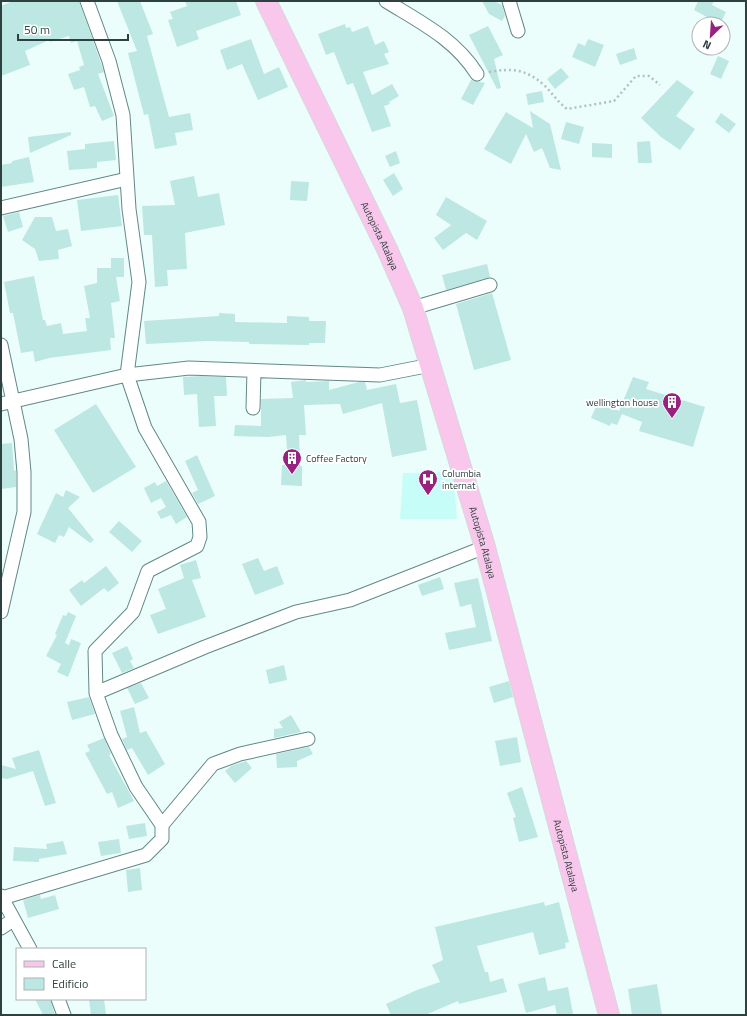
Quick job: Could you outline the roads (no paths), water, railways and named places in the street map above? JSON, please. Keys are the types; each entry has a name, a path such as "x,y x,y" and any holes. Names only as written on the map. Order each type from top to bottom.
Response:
{"main road":[{"name":"Autopista Atalaya","path":"266,1 387,249 413,308 485,546 609,1015"}],"street":[{"path":"29,948 13,920 2,897 146,856 162,839 162,825 136,787 111,735 96,693 95,651 133,612 148,571 197,546 200,536 199,522 145,428 127,375 139,282 127,179 123,115 109,61 87,1"},
{"path":"386,1 443,36 470,63 477,74"},
{"path":"509,1 518,31"},
{"path":"1,208 127,179"},
{"path":"413,308 490,285"},
{"path":"1,345 21,439 24,472 24,512 1,612"},
{"path":"1,404 127,375 189,368 380,375 431,365"},
{"path":"253,408 254,370"},
{"path":"96,693 205,647 289,615 350,600 485,546"},
{"path":"162,825 213,764 240,754 308,739"},
{"path":"1,928 13,920"},
{"path":"58,1000 64,1015"}],"place":[{"name":"wellington house","path":"672,419"},
{"name":"Coffee Factory","path":"292,475"},
{"name":"Columbia internat","path":"428,496"}]}
